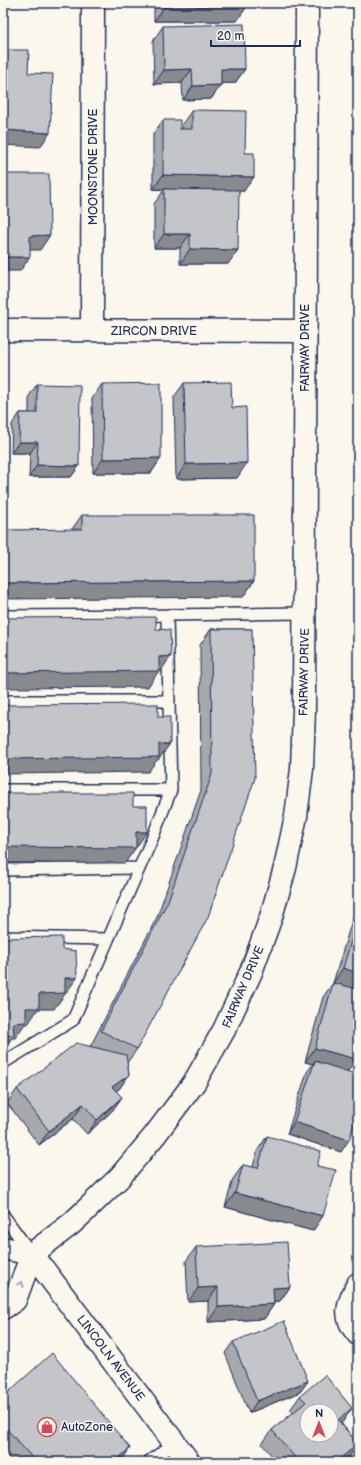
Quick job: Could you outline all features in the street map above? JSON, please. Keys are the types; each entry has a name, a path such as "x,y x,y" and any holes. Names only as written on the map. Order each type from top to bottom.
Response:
{"street":[{"name":"MOONSTONE DRIVE","path":"92,330 93,3"},
{"name":"FAIRWAY DRIVE","path":"32,1254 85,1211 119,1178 155,1135 194,1083 224,1030 251,972 271,917 285,868 296,816 302,769 307,3"},
{"name":"ZIRCON DRIVE","path":"3,330 306,331"},
{"path":"3,1248 32,1254 15,1300 3,1308"},
{"name":"LINCOLN AVENUE","path":"32,1254 189,1462"},
{"path":"358,1284 351,1298 347,1316 358,1334"}],"lane":[{"path":"3,616 304,613"},
{"path":"3,1063 73,1020 140,868 171,790 167,615"},
{"path":"3,702 169,701"},
{"path":"3,790 171,790"},
{"path":"3,870 140,868"},
{"path":"3,937 108,938"},
{"path":"3,1216 32,1254"},
{"path":"148,1462 175,1443"}],"building":[{"path":"164,3 247,3 247,6 164,7"},
{"path":"244,24 245,69 221,69 221,85 193,86 192,69 164,70 163,26"},
{"path":"3,50 29,50 28,73 53,74 50,133 3,130"},
{"path":"192,110 246,111 245,153 254,153 254,177 163,175 163,120 180,120 180,129 192,129"},
{"path":"3,174 49,174 50,235 30,236 30,257 3,257"},
{"path":"164,189 239,190 238,250 190,249 190,234 164,234"},
{"path":"231,382 232,408 246,407 247,463 186,464 184,383"},
{"path":"161,383 161,458 103,459 102,384"},
{"path":"37,384 80,385 79,466 37,465 38,442 19,442 20,413 37,413"},
{"path":"82,515 254,515 254,581 3,583 3,530 82,529"},
{"path":"156,617 156,629 170,630 171,656 159,657 159,671 3,673 3,618"},
{"path":"211,629 252,629 255,778 208,917 137,1049 101,1031 168,901 212,774"},
{"path":"158,704 158,717 170,717 170,744 159,744 159,757 3,759 3,705"},
{"path":"3,793 133,793 133,806 147,806 147,832 136,832 136,848 3,847"},
{"path":"358,918 358,973 343,968"},
{"path":"62,937 62,949 76,951 77,978 65,978 65,993 39,994 39,1008 26,1008 26,1022 13,1023 14,1035 3,1035 3,938"},
{"path":"333,983 358,989 358,1052 356,1059 315,1048"},
{"path":"76,1043 126,1055 129,1075 112,1087 122,1097 97,1120 83,1104 49,1131 17,1089"},
{"path":"315,1061 358,1075 358,1112 349,1140 294,1122"},
{"path":"267,1136 321,1151 317,1166 336,1170 323,1216 235,1193 243,1165 258,1168"},
{"path":"287,1242 290,1287 273,1288 274,1304 218,1307 218,1287 198,1288 196,1247"},
{"path":"284,1321 308,1381 257,1401 233,1342"},
{"name":"AutoZone","path":"52,1353 130,1448 115,1462 36,1462 3,1425 3,1397"},
{"path":"325,1375 352,1408 339,1419 339,1403 305,1403 306,1402 300,1396"},
{"path":"299,1408 299,1443 339,1443 339,1421 358,1444 336,1462 299,1462 272,1430"}],"place":[{"name":"AutoZone","path":"47,1427"}]}
